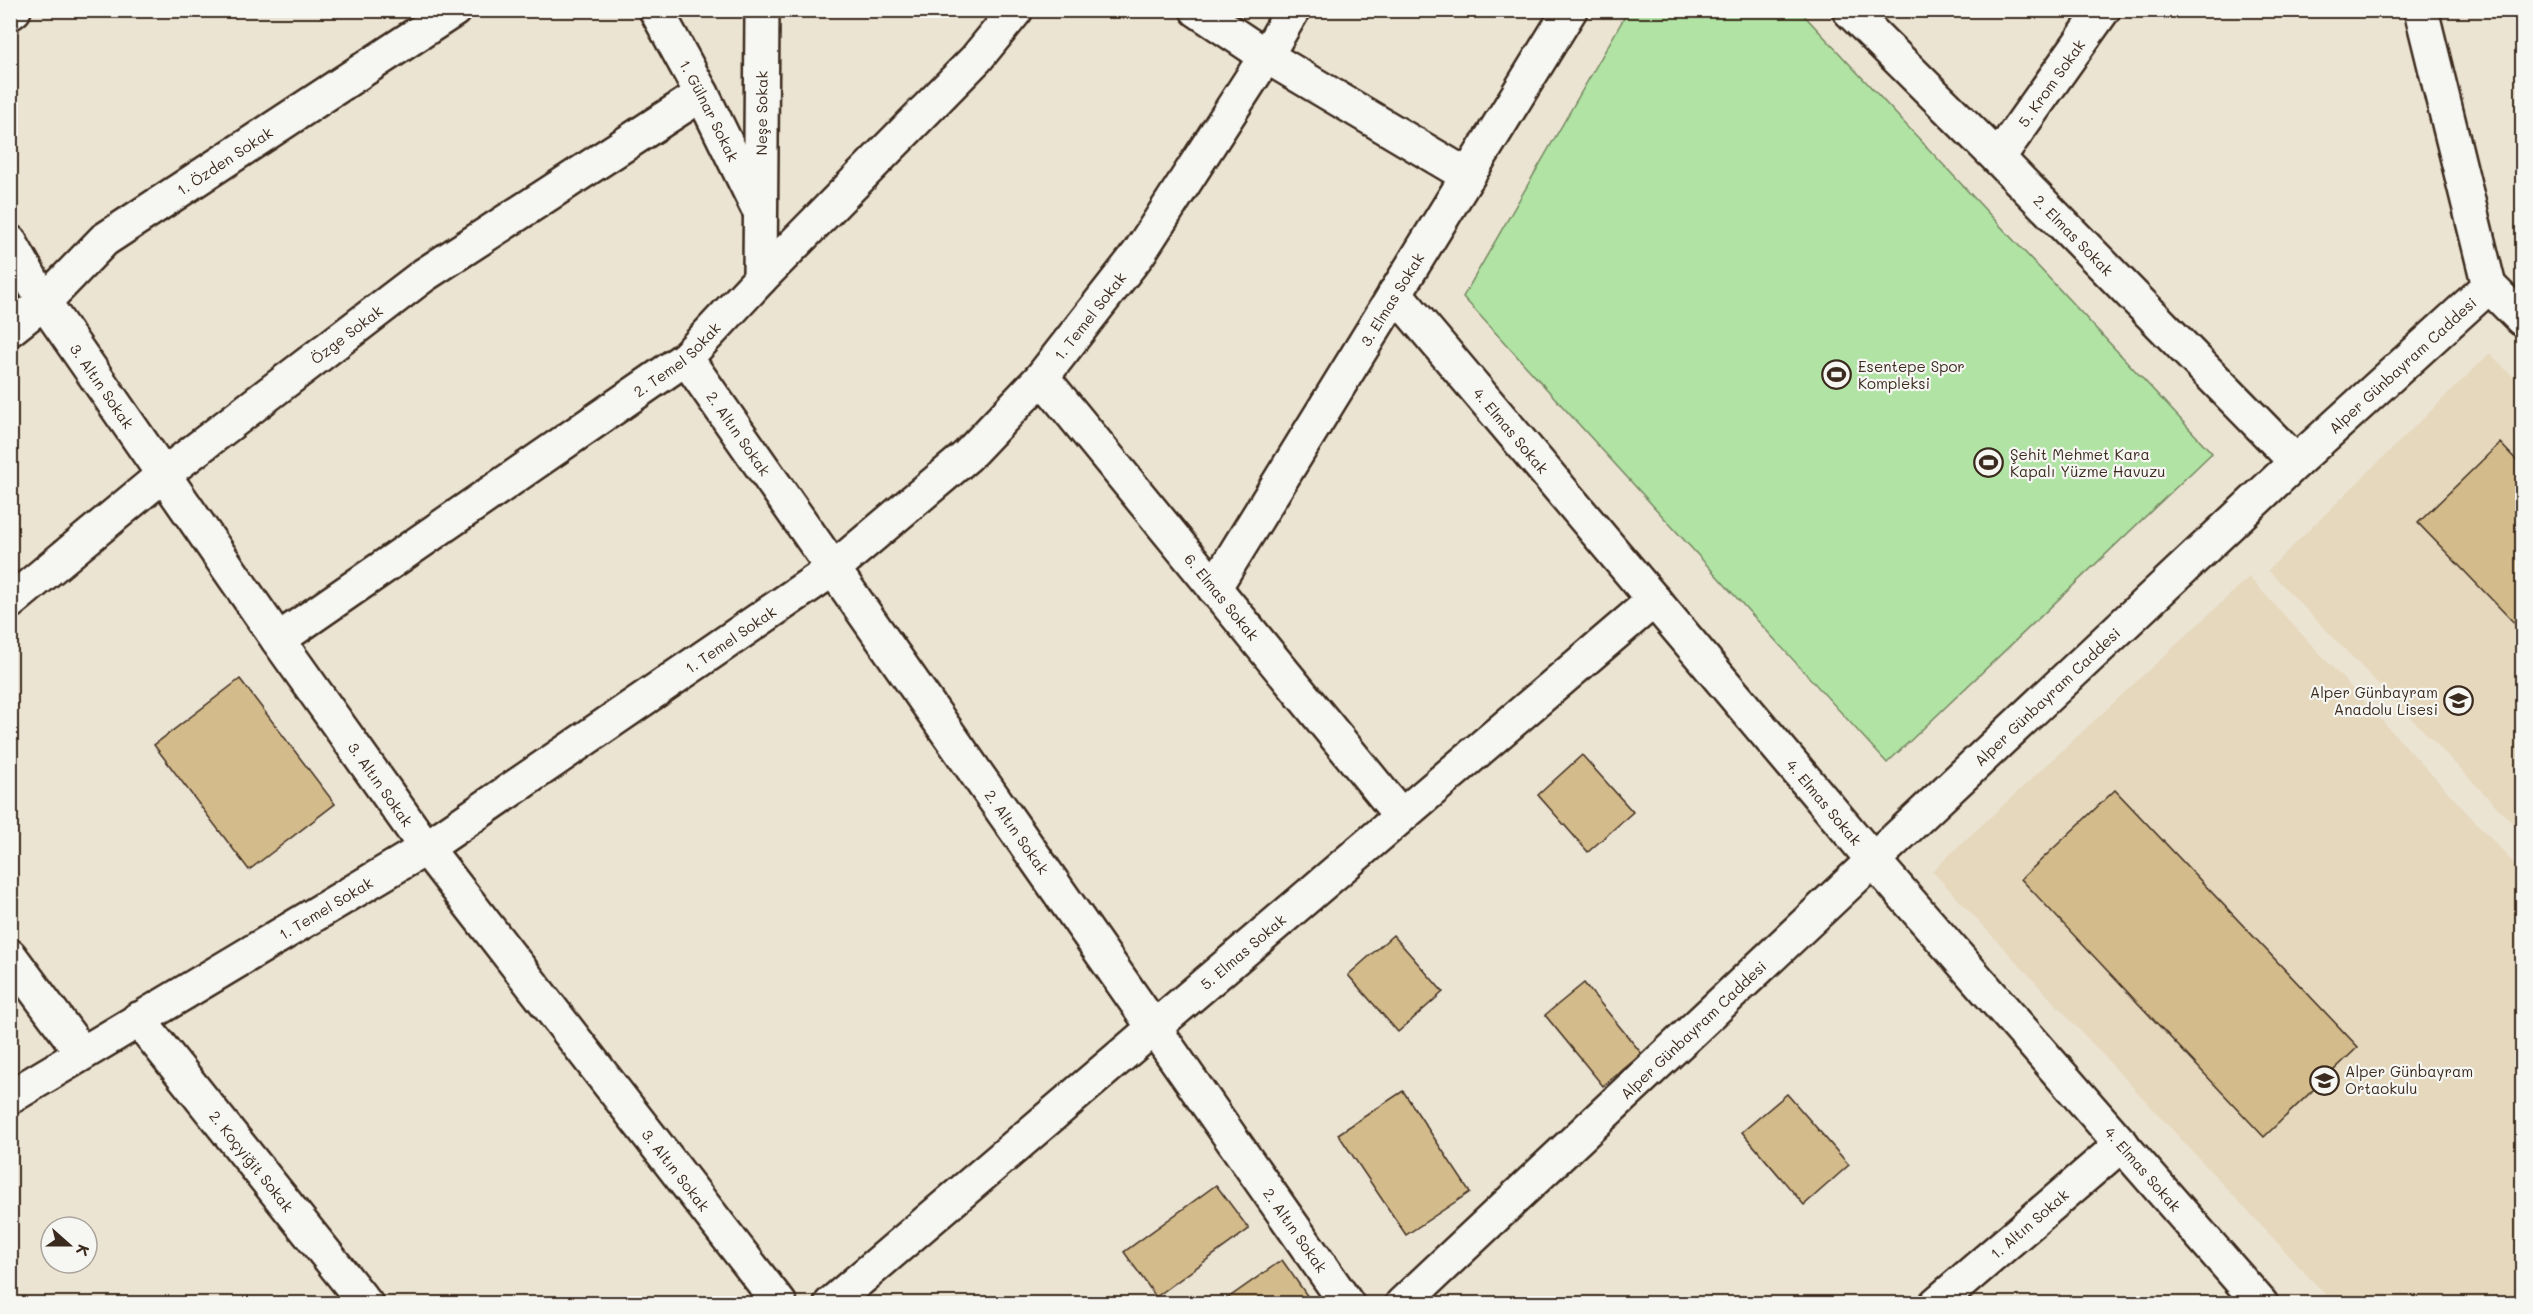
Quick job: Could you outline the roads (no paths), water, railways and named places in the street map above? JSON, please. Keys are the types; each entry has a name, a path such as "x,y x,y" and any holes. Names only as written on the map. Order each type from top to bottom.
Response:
{"street":[{"name":"1. Özden Sokak","path":"10,329 44,302 104,240 454,10"},
{"name":"1. Gülnar Sokak","path":"656,10 702,94 760,213"},
{"name":"Neşe Sokak","path":"760,279 762,10"},
{"name":"2. Temel Sokak","path":"278,640 686,358 760,279 976,59 1016,10"},
{"path":"1197,10 1266,56 1468,176"},
{"name":"1. Temel Sokak","path":"10,1097 426,848 833,569 967,456 1042,377 1139,253 1266,56 1293,10"},
{"name":"3. Elmas Sokak","path":"1214,588 1570,10"},
{"name":"2. Elmas Sokak","path":"1849,10 1998,158 2296,462"},
{"name":"5. Krom Sokak","path":"1998,158 2103,10"},
{"name":"Alper Günbayram Caddesi","path":"1402,1304 2296,462 2488,286 2421,10"},
{"name":"Özge Sokak","path":"10,602 163,475 424,275 702,94"},
{"name":"3. Altın Sokak","path":"10,242 44,302 278,640 426,848 780,1304"},
{"path":"2488,286 2523,319"},
{"name":"4. Elmas Sokak","path":"1395,293 1873,860 2261,1304"},
{"name":"2. Altın Sokak","path":"686,358 1347,1304"},
{"name":"6. Elmas Sokak","path":"1042,377 1401,816"},
{"name":"5. Elmas Sokak","path":"831,1304 1654,600"},
{"path":"10,956 82,1053"},
{"name":"2. Koçyiğit Sokak","path":"138,1019 366,1304"},
{"name":"1. Altın Sokak","path":"1936,1304 2122,1144"}],"place":[{"name":"Esentepe Spor Kompleksi","path":"1837,375"},
{"name":"Şehit Mehmet Kara Kapalı Yüzme Havuzu","path":"1989,463"},
{"name":"Alper Günbayram Anadolu Lisesi","path":"2459,701"},
{"name":"Alper Günbayram Ortaokulu","path":"2324,1080"}]}
